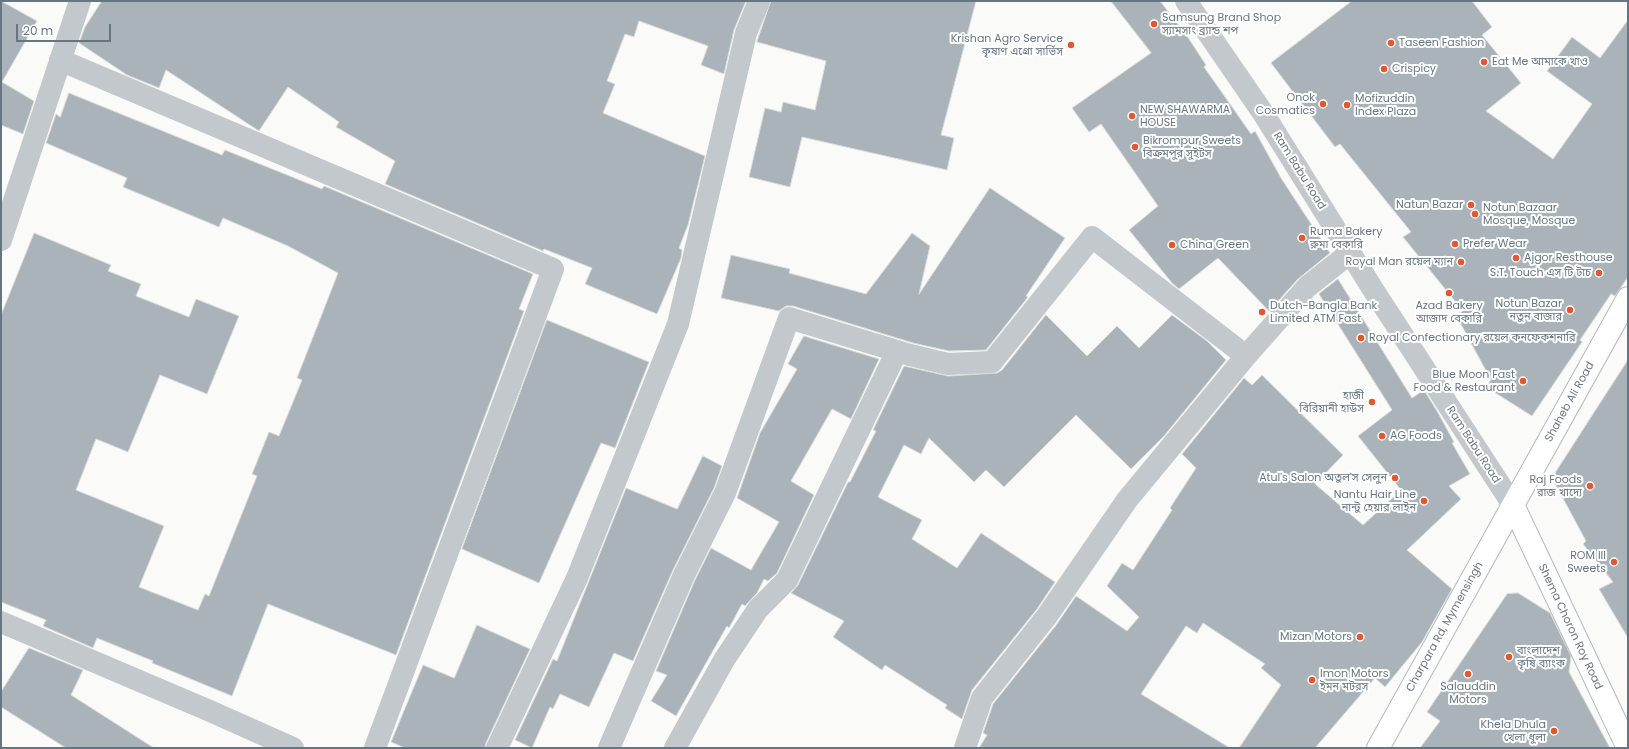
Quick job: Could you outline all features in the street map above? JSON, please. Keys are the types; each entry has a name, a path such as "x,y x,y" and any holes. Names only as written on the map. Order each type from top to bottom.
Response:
{"main road":[{"name":"Shaheb Ali Road","path":"1512,505 1628,298"},
{"name":"Shema Choron Roy Road","path":"1512,505 1628,748"},
{"name":"Charpara Rd, Mymensingh","path":"1378,748 1512,505"}],"street":[{"path":"1,240 8,193 60,60 80,1"},
{"path":"497,748 577,578 678,324 746,33 759,1"},
{"name":"Ram Babu Road","path":"1186,1 1263,113 1350,253 1512,505"},
{"path":"60,60 553,268 375,748"},
{"path":"609,748 684,575 725,492 789,318 897,351 948,364 992,362 1092,238 1246,356"},
{"path":"965,748 982,698 1047,616 1127,500 1246,356 1307,286 1350,253"},
{"path":"675,748 724,660 758,609 787,580 897,351"},
{"path":"1,622 210,710 293,748"}],"building":[{"path":"1,1 37,21 2,82 34,101 23,134 1,125"},
{"path":"102,1 746,1 734,30 724,74 701,65 708,46 639,21 634,37 625,34 607,81 615,84 603,113 705,156 688,225 679,248 682,250 681,258 657,314 585,284 592,268 544,249 543,251 385,184 395,161 336,127 339,122 288,87 259,131 166,70 159,88 127,75 79,43 85,27"},
{"path":"771,1 976,1 941,135 954,138 947,170 802,137 790,187 749,177 765,108 781,112 783,102 815,110 826,61 757,42"},
{"path":"1111,1 1160,1 1187,36 1206,65 1204,67 1251,134 1255,131 1281,178 1330,253 1298,279 1269,311 1218,258 1179,289 1172,283 1129,230 1158,206 1101,124 1089,132 1072,108 1151,53"},
{"path":"1352,1 1472,1 1492,27 1482,35 1521,83 1486,111 1553,159 1592,104 1547,71 1572,37 1600,58 1628,20 1628,277 1615,296 1611,294 1580,340 1582,342 1532,416 1486,387 1491,380 1456,315 1463,311 1403,237 1411,232 1340,144 1335,147 1271,63"},
{"path":"69,93 222,155 225,150 322,189 324,186 533,274 519,309 524,311 396,655 268,604 232,696 152,663 153,661 97,638 93,648 43,626 46,620 1,602 1,315 34,233 111,265 108,271 141,284 136,296 189,317 196,299 239,316 207,394 160,375 128,452 96,439 76,490 164,526 139,587 198,610 205,594 209,596 257,476 252,474 269,432 279,436 302,380 297,378 338,273 288,246 223,218 219,227 123,187 127,178 46,143 56,114 60,117"},
{"path":"990,188 1065,238 1026,296 1028,297 986,350 949,351 913,343 793,306 786,306 779,311 721,298 731,255 790,269 789,273 866,294 912,233 930,246 919,294"},
{"path":"1338,279 1412,398 1424,390 1454,442 1452,443 1470,474 1449,486 1461,499 1407,550 1452,589 1422,642 1385,687 1375,678 1315,748 1239,748 1281,685 1261,668 1265,664 1203,623 1197,633 1186,626 1141,694 1230,748 979,748 987,735 983,733 993,704 1057,624 1076,596 1127,631 1139,617 1107,586 1122,563 1133,570 1172,510 1170,508 1196,468 1182,454 1244,378 1252,385 1262,375 1343,455 1315,484 1363,525 1401,490 1358,436 1392,410 1319,294"},
{"path":"1046,315 1087,356 1117,326 1139,348 1172,315 1207,341 1226,360 1164,436 1131,469 1076,415 1004,487 986,470 974,482 929,438 921,454 904,445 878,497 922,520 912,539 957,568 981,533 1055,582 1037,609 972,690 962,719 945,708 947,705 885,665 882,670 833,637 844,621 791,593 798,585 848,482 850,482 876,431 873,430 904,366 948,376 997,373 1002,370"},
{"path":"547,320 649,362 615,448 601,443 539,583 462,549"},
{"path":"804,336 879,359 851,419 832,409 791,481 814,495 777,573 768,581 764,579 757,593 745,606 742,604 729,628 727,626 676,716 651,701 667,675 656,671 695,580 711,548 751,570 779,522 737,498 760,433 797,369 788,364"},
{"path":"1628,360 1628,638 1599,589 1613,582 1583,544 1586,541 1552,478"},
{"path":"703,456 722,466 714,488 673,570 633,661 614,653 589,707 560,694 553,709 550,707 532,748 515,740 553,659 557,661 626,488 677,509"},
{"path":"1518,593 1550,613 1571,656 1569,672 1610,748 1420,748 1440,721 1427,712 1507,594"},
{"path":"477,625 530,649 485,748 405,748 391,742 423,665 454,678"},
{"path":"29,648 83,670 71,695 154,748 66,748 1,707 1,692"}],"place":[{"name":"Samsung Brand Shop স্যামসাং ব্র্যান্ড শপ","path":"1154,24"},
{"name":"Taseen Fashion","path":"1391,43"},
{"name":"Krishan Agro Service কৃষাণ এগ্রো সার্ভিস","path":"1071,45"},
{"name":"Eat Me আমাকে খাও","path":"1484,62"},
{"name":"Crispicy","path":"1384,69"},
{"name":"Onok Cosmatics","path":"1323,104"},
{"name":"Mofizuddin Index Plaza","path":"1347,105"},
{"name":"NEW SHAWARMA HOUSE","path":"1132,116"},
{"name":"Bikrompur Sweets বিক্রমপুর সুইটস","path":"1135,147"},
{"name":"Natun Bazar","path":"1471,205"},
{"name":"Notun Bazaar Mosque, Mosque","path":"1475,214"},
{"name":"Ruma Bakery রুমা বেকারি","path":"1302,238"},
{"name":"Prefer Wear","path":"1455,244"},
{"name":"China Green","path":"1172,245"},
{"name":"Ajgor Resthouse","path":"1516,258"},
{"name":"Royal Man রয়েল ম্যান","path":"1461,262"},
{"name":"S.T. Touch এস টি টাচ","path":"1599,273"},
{"name":"Azad Bakery আজাদ বেকারি","path":"1449,293"},
{"name":"Notun Bazar নতুন বাজার","path":"1570,310"},
{"name":"Dutch-Bangla Bank Limited ATM Fast","path":"1262,312"},
{"name":"Royal Confectionary রয়েল কনফেকশনারি","path":"1361,338"},
{"name":"Blue Moon Fast Food & Restaurant","path":"1523,381"},
{"name":"হাজী বিরিয়ানী হাউস","path":"1372,402"},
{"name":"AG Foods","path":"1382,436"},
{"name":"Atul's Salon অতুল'স সেলুন","path":"1395,478"},
{"name":"Raj Foods রাজ খাদ্যে","path":"1590,486"},
{"name":"Nantu Hair Line নান্টু হেয়ার লাইন","path":"1424,501"},
{"name":"ROM III Sweets","path":"1614,562"},
{"name":"Mizan Motors","path":"1360,637"},
{"name":"বাংলাদেশ কৃষি ব্যাংক","path":"1509,657"},
{"name":"Salauddin Motors","path":"1468,674"},
{"name":"Imon Motors ইমন মটরস","path":"1312,680"},
{"name":"Khela Dhula খেলা ধুলা","path":"1554,731"}]}
